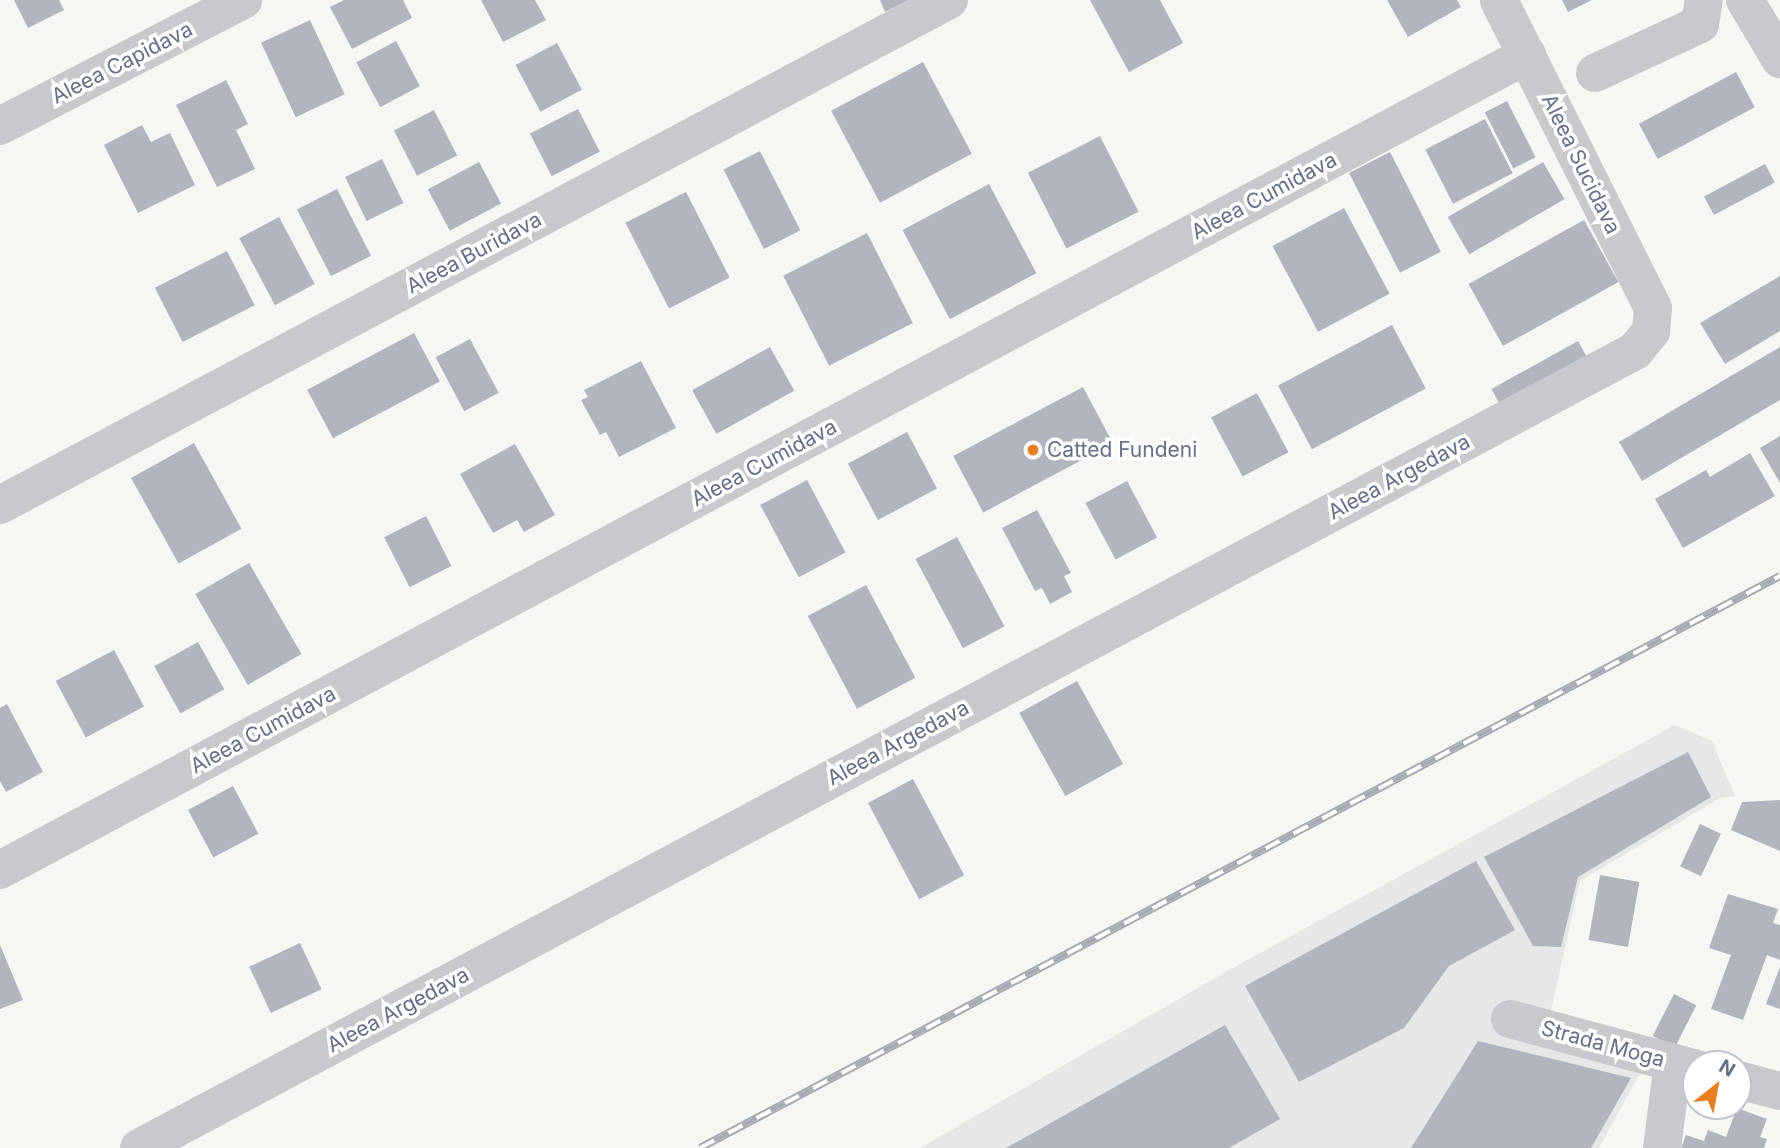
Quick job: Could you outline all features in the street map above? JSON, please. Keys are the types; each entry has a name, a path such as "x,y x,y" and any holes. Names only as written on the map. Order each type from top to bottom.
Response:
{"street":[{"name":"Aleea Capidava","path":"0,126 243,0"},
{"name":"Aleea Buridava","path":"0,505 949,0"},
{"name":"Aleea Sucidava","path":"1499,0 1653,308 1651,331"},
{"path":"1595,73 1700,24 1704,0"},
{"path":"1745,0 1780,59"},
{"name":"Aleea Cumidava","path":"0,870 1527,55"},
{"name":"Aleea Argedava","path":"139,1148 1635,351 1651,331"},
{"name":"Strada Moga","path":"1510,1019 1682,1065"},
{"path":"1662,1148 1682,1077"},
{"path":"1752,1084 1780,1091"}],"shaded area":[{"path":"1675,725 1712,741 1735,796 1720,798 1580,881 1543,1046 1640,1073 1599,1148 920,1148 1229,970"}],"building":[{"path":"14,0 59,0 64,10 28,28"},
{"path":"344,0 403,0 412,18 352,49 330,7"},
{"path":"481,0 535,0 546,20 503,42"},
{"path":"880,0 909,0 885,12"},
{"path":"1090,0 1160,0 1183,43 1129,72"},
{"path":"1387,0 1457,0 1461,7 1408,37"},
{"path":"1562,0 1592,0 1568,12"},
{"path":"310,20 345,94 296,117 261,43"},
{"path":"396,41 420,86 380,107 356,62"},
{"path":"557,43 582,90 540,112 516,65"},
{"path":"923,62 972,154 880,203 831,111"},
{"path":"1736,72 1755,107 1658,159 1639,124"},
{"path":"226,80 248,124 236,130 255,169 217,187 176,105"},
{"path":"1507,101 1536,157 1513,168 1485,112"},
{"path":"578,109 600,152 552,176 530,134"},
{"path":"434,110 457,155 417,176 394,130"},
{"path":"1485,119 1513,173 1453,204 1425,149"},
{"path":"142,125 151,142 170,133 195,185 138,213 104,145"},
{"path":"1100,136 1139,212 1066,249 1028,173"},
{"path":"760,151 800,230 764,249 723,170"},
{"path":"1390,152 1441,252 1400,273 1349,173"},
{"path":"382,159 403,203 367,221 345,177"},
{"path":"479,162 501,203 450,231 428,189"},
{"path":"1543,162 1564,199 1469,254 1448,217"},
{"path":"1765,164 1775,183 1714,215 1704,196"},
{"path":"989,184 1036,273 950,319 902,230"},
{"path":"337,189 371,256 331,276 297,209"},
{"path":"686,192 730,278 669,308 625,223"},
{"path":"1344,208 1390,294 1318,332 1272,246"},
{"path":"279,217 315,284 275,305 239,238"},
{"path":"1584,220 1618,282 1503,346 1469,284"},
{"path":"867,233 913,323 829,366 783,276"},
{"path":"227,251 255,305 183,342 155,288"},
{"path":"1780,276 1780,331 1725,364 1700,323"},
{"path":"1392,325 1426,389 1312,449 1278,386"},
{"path":"414,333 440,382 333,438 307,390"},
{"path":"470,339 499,393 464,411 436,357"},
{"path":"1578,341 1590,363 1504,411 1491,389"},
{"path":"770,347 794,391 716,434 692,390"},
{"path":"1780,347 1780,400 1642,481 1619,442"},
{"path":"641,361 676,428 619,457 606,432 600,435 581,400 588,397 584,390"},
{"name":"Catted Fundeni","path":"1083,387 1113,444 983,513 953,456"},
{"path":"1257,393 1288,452 1243,477 1211,417"},
{"path":"907,432 937,489 878,520 848,463"},
{"path":"1780,436 1780,483 1760,448"},
{"path":"194,443 242,529 179,564 131,478"},
{"path":"515,444 555,515 524,532 517,520 493,533 460,474"},
{"path":"1750,453 1775,496 1683,548 1655,499 1706,470 1710,477"},
{"path":"807,480 845,552 799,577 760,505"},
{"path":"1127,481 1157,538 1116,560 1086,503"},
{"path":"1037,510 1071,573 1064,576 1072,592 1050,604 1042,588 1035,591 1002,528"},
{"path":"426,516 451,566 410,587 384,537"},
{"path":"957,537 1004,626 963,648 916,559"},
{"path":"249,563 302,654 248,685 195,594"},
{"path":"866,585 915,678 857,709 808,616"},
{"path":"198,642 224,689 180,713 154,666"},
{"path":"114,650 144,707 86,737 56,681"},
{"path":"1077,681 1123,764 1065,796 1019,713"},
{"path":"7,704 43,772 6,792 0,781 0,708"},
{"path":"1688,752 1711,797 1578,877 1561,947 1533,946 1484,857"},
{"path":"913,779 964,875 919,899 868,803"},
{"path":"233,786 258,834 213,858 188,810"},
{"path":"1780,800 1780,851 1731,830 1742,802"},
{"path":"1700,824 1721,834 1701,876 1680,867"},
{"path":"1476,861 1515,930 1449,966 1404,1028 1299,1082 1245,986"},
{"path":"1600,875 1639,882 1628,947 1589,940"},
{"path":"1728,894 1778,909 1773,923 1780,925 1780,960 1767,955 1743,1020 1711,1009 1731,955 1709,948"},
{"path":"300,943 322,989 271,1013 249,967"},
{"path":"0,945 23,1000 0,1009"},
{"path":"1780,967 1780,1009 1766,1004"},
{"path":"1674,994 1696,1005 1675,1047 1653,1036"},
{"path":"1225,1025 1280,1119 1229,1148 1006,1148"},
{"path":"1478,1041 1631,1078 1591,1148 1411,1148"},
{"path":"1752,1114 1767,1119 1760,1137 1767,1139 1764,1148 1681,1148 1686,1135 1704,1141 1708,1130 1726,1137 1732,1120 1752,1120"}],"railway":[{"path":"700,1148 1780,576"}],"place":[{"name":"Catted Fundeni","path":"1033,450"}]}
